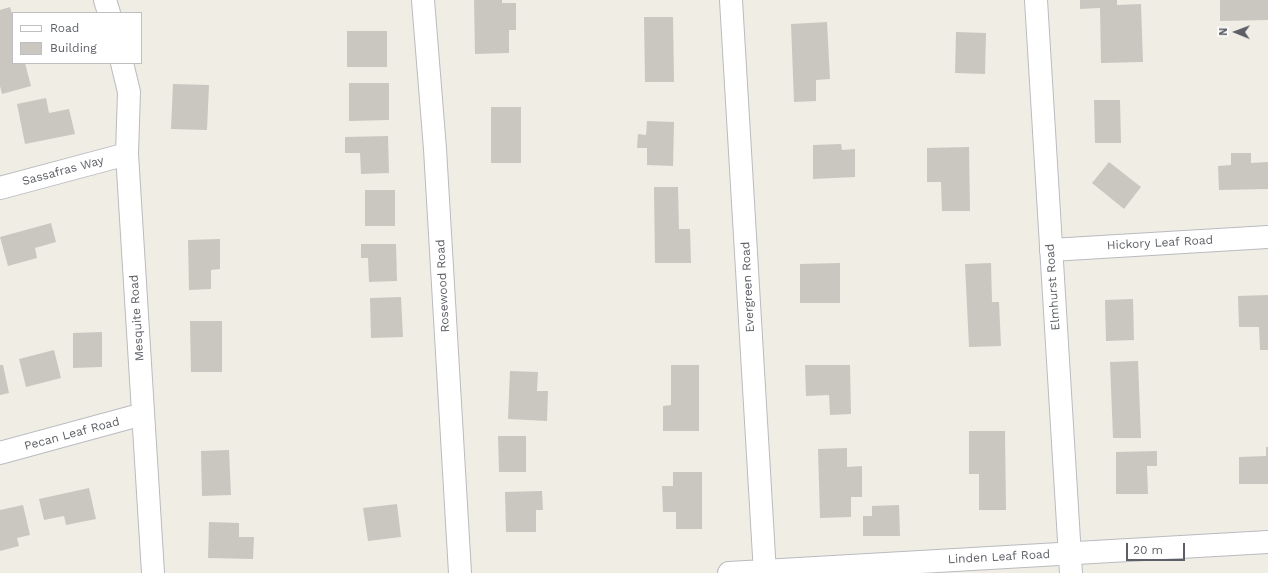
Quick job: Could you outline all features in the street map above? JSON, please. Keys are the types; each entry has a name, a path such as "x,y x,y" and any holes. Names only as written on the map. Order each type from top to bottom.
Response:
{"street":[{"path":"104,0 108,12"},
{"name":"Rosewood Road","path":"423,0 435,157 460,573"},
{"name":"Evergreen Road","path":"731,0 765,572"},
{"name":"Elmhurst Road","path":"1036,0 1070,563"},
{"name":"Mesquite Road","path":"122,64 129,92 127,154 153,573"},
{"name":"Sassafras Way","path":"0,188 127,154"},
{"name":"Hickory Leaf Road","path":"1051,250 1268,237"},
{"name":"Pecan Leaf Road","path":"0,453 143,414"},
{"name":"Linden Leaf Road","path":"729,573 1070,563 1268,542"}],"building":[{"path":"474,0 502,0 502,3 516,3 516,30 509,30 509,53 475,54"},
{"path":"1080,0 1117,0 1117,5 1141,4 1143,62 1101,63 1100,8 1080,9"},
{"path":"1220,0 1268,0 1268,20 1220,21"},
{"path":"10,7 12,14 12,64 25,64 31,86 2,94 0,86 0,10"},
{"path":"644,17 673,17 674,82 645,82"},
{"path":"827,22 830,79 816,80 816,101 794,102 791,24"},
{"path":"347,31 387,31 387,67 347,67"},
{"path":"956,32 986,33 985,74 955,73"},
{"path":"349,83 389,83 389,120 349,121"},
{"path":"173,84 209,85 207,130 171,129"},
{"path":"46,98 49,113 69,109 75,134 25,144 17,104"},
{"path":"1094,100 1120,100 1121,143 1095,143"},
{"path":"491,107 521,107 521,163 491,163"},
{"path":"647,121 674,122 673,166 647,165 647,148 637,148 638,134 646,135"},
{"path":"388,136 389,173 361,174 360,153 345,153 345,137"},
{"path":"841,144 842,150 855,149 855,177 813,179 813,145"},
{"path":"969,147 970,211 942,211 941,182 927,182 927,148"},
{"path":"1231,153 1251,153 1251,163 1268,162 1268,189 1219,190 1218,166 1231,165"},
{"path":"1109,162 1141,187 1124,209 1092,183"},
{"path":"654,187 678,187 679,229 690,229 691,263 655,263"},
{"path":"365,190 395,190 395,226 365,226"},
{"path":"51,223 56,242 35,248 37,258 8,266 0,237"},
{"path":"220,239 220,269 211,270 211,289 189,290 188,240"},
{"path":"361,244 396,244 397,281 369,282 368,258 361,258"},
{"path":"840,263 840,303 800,303 800,264"},
{"path":"991,263 992,302 999,302 1001,346 969,347 965,264"},
{"path":"1268,295 1268,350 1260,350 1259,327 1239,327 1238,296"},
{"path":"401,297 403,337 371,338 370,298"},
{"path":"1133,299 1134,340 1106,341 1105,300"},
{"path":"190,321 222,321 222,372 191,372"},
{"path":"102,332 102,367 73,368 73,333"},
{"path":"54,350 61,378 26,387 19,359"},
{"path":"1138,361 1141,438 1113,438 1110,362"},
{"path":"0,365 3,365 9,393 0,395"},
{"path":"671,365 699,365 699,431 663,431 663,406 671,405"},
{"path":"805,365 850,365 851,414 830,415 829,395 806,396"},
{"path":"510,371 538,372 537,391 548,391 547,421 508,419"},
{"path":"969,431 1005,431 1006,510 979,510 979,474 969,474"},
{"path":"498,436 526,436 526,472 499,472"},
{"path":"1266,447 1268,447 1268,484 1239,484 1239,457 1266,456"},
{"path":"847,448 847,467 862,466 862,497 851,497 851,517 820,518 818,449"},
{"path":"229,450 231,495 202,496 201,451"},
{"path":"1157,451 1157,466 1147,466 1148,494 1116,494 1116,452"},
{"path":"673,472 702,472 702,529 676,529 676,512 663,512 662,486 673,486"},
{"path":"89,488 96,519 66,525 64,516 44,520 39,499"},
{"path":"542,491 543,510 536,510 536,532 506,532 505,492"},
{"path":"397,504 401,537 368,541 363,508"},
{"path":"23,505 30,535 17,538 19,546 0,551 0,510"},
{"path":"899,505 900,536 863,536 863,516 872,516 872,506"},
{"path":"209,522 239,523 239,537 254,537 253,559 208,558"}]}
